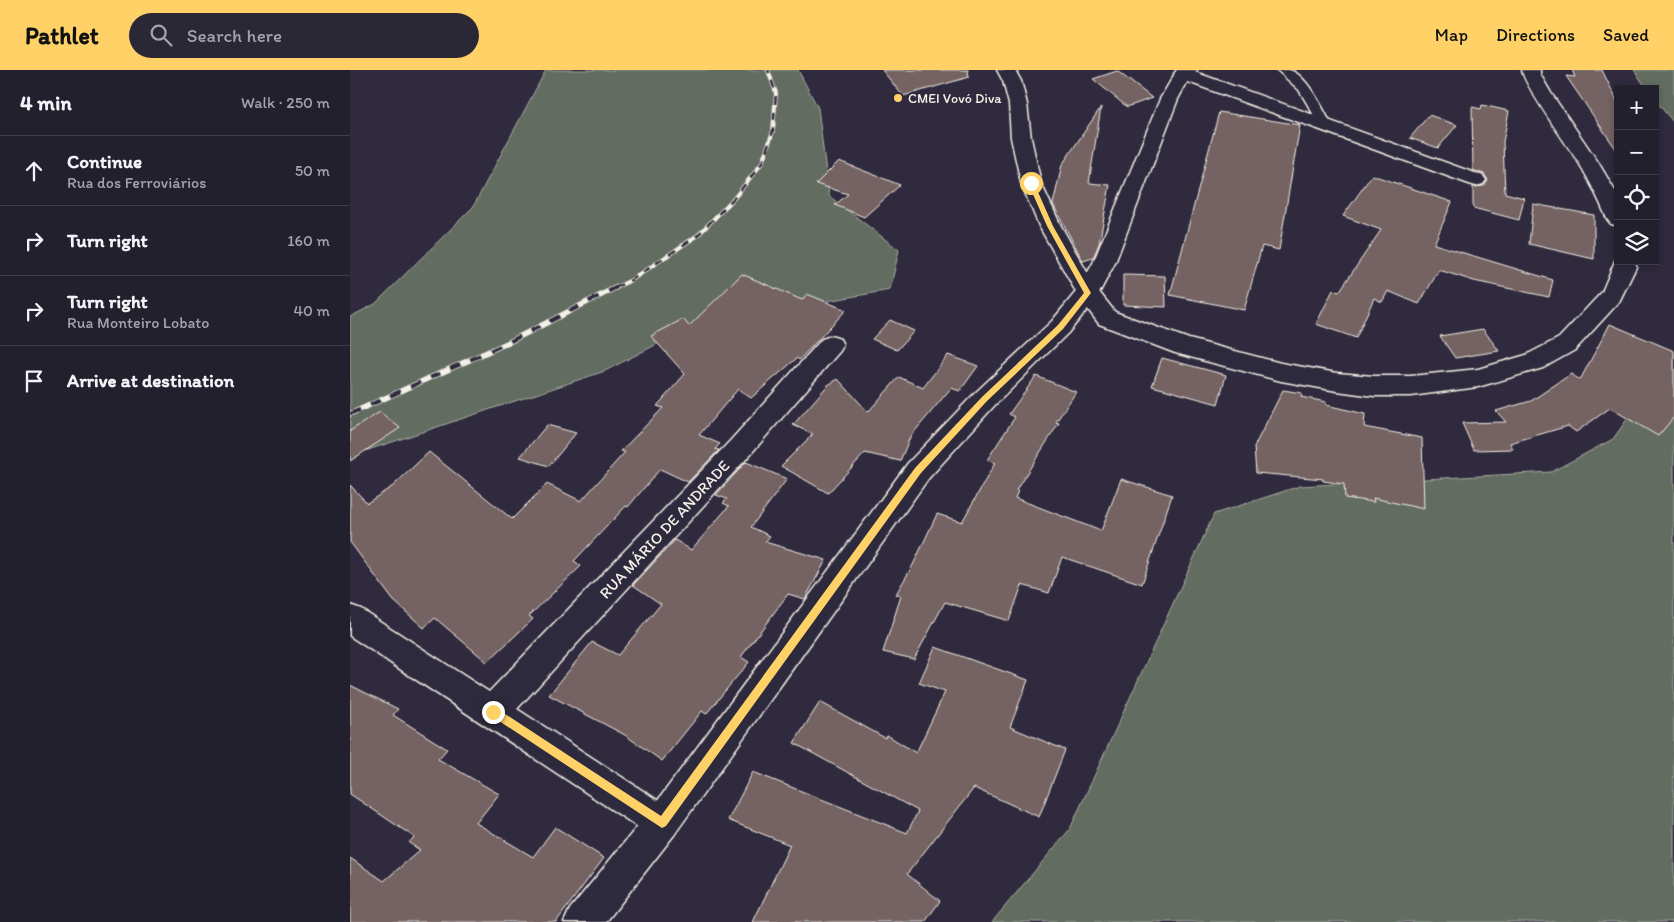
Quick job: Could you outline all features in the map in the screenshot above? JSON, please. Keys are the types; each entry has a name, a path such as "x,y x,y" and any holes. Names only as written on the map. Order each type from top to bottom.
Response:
{"street":[{"path":"1006,70 1012,81 1018,104 1021,138 1031,183 1050,226 1088,293 1107,318 1184,347 1281,372 1337,382 1374,386 1411,386 1478,378 1534,362 1567,344 1612,296 1625,265"},
{"path":"1531,70 1531,74 1547,102 1590,163 1614,210"},
{"path":"583,922 662,822 918,471 985,399 1060,327 1088,293 1104,263 1169,99 1185,72 1326,126 1476,180"},
{"name":"RUA MÁRIO DE ANDRADE","path":"493,712 739,448 832,344"},
{"path":"350,618 662,822"}],"lane":[{"path":"1283,70 1310,96 1326,126"}],"green space":[{"path":"546,70 798,70 818,108 829,196 899,250 890,290 696,324 605,371 350,456 350,317 375,304 473,207"},
{"path":"1634,70 1674,70 1674,123 1659,105 1659,85 1644,85"},
{"path":"1674,353 1674,922 992,922 1070,829 1214,514 1300,486 1551,472 1613,439"}],"building":[{"path":"882,70 968,70 969,77 903,96"},
{"path":"1572,70 1602,70 1614,95 1614,146 1566,76 1575,77"},
{"path":"1117,71 1152,98 1127,107 1093,79"},
{"path":"1482,105 1509,111 1503,142 1505,193 1524,198 1519,220 1473,208 1473,187 1484,186 1488,180 1484,174 1473,170 1472,107 1481,109"},
{"path":"1101,107 1089,183 1110,185 1099,244 1093,258 1083,261 1053,204 1062,165"},
{"path":"1219,112 1300,125 1279,250 1262,246 1244,310 1170,295"},
{"path":"1429,115 1457,125 1438,148 1410,138"},
{"path":"839,161 900,185 864,217 835,205 848,194 816,184"},
{"path":"1372,175 1452,202 1434,244 1553,280 1549,297 1474,281 1439,270 1419,304 1388,291 1382,302 1374,298 1356,338 1316,324 1333,290 1339,292 1381,230 1343,216"},
{"path":"1533,204 1594,215 1594,259 1529,244"},
{"path":"742,274 802,300 807,294 846,310 799,360 797,358 751,398 738,389 699,435 720,444 715,449 719,450 688,482 660,469 628,507 626,506 574,561 581,566 529,616 533,619 487,662 435,618 424,628 393,600 350,542 350,485 367,503 393,486 429,452 512,519 547,484 581,501 625,452 621,451 663,408 657,406 685,374 651,336 683,319 689,326"},
{"path":"1123,275 1165,276 1166,307 1123,305"},
{"path":"890,320 914,331 897,350 872,339"},
{"path":"1610,324 1674,351 1674,417 1658,436 1610,408 1576,432 1568,426 1510,443 1513,449 1474,450 1462,423 1506,422 1496,411 1531,401 1571,374 1580,380"},
{"path":"1483,329 1499,351 1455,358 1440,336"},
{"path":"948,355 978,366 960,391 951,388 910,437 900,461 865,453 828,493 781,466 813,434 793,425 828,385 838,379 868,412 899,377 923,388"},
{"path":"1162,358 1226,375 1218,404 1152,386"},
{"path":"1036,376 1076,392 1056,422 1059,423 1016,490 1018,491 1015,498 1101,531 1121,479 1172,495 1142,584 1062,557 1049,593 1022,585 1009,621 945,602 914,659 883,652 901,596 896,594 913,565 937,514 962,522 995,463 987,460 1015,417 1009,414"},
{"path":"1283,390 1302,393 1301,397 1326,402 1326,405 1365,414 1364,427 1422,438 1424,509 1373,498 1374,502 1345,498 1344,484 1323,481 1323,479 1256,473 1254,447"},
{"path":"380,412 400,428 350,461 350,431"},
{"path":"547,425 576,433 549,466 520,457"},
{"path":"746,462 787,479 751,527 770,536 765,542 826,560 805,599 788,594 741,657 749,662 706,714 702,711 662,761 625,735 549,695 592,642 618,655 661,604 633,585 675,540 691,550 729,506 723,503 727,499 716,495"},
{"path":"935,647 1028,680 1010,727 1065,750 1039,817 974,788 907,874 940,901 925,922 753,922 790,845 728,820 753,772 907,833 918,811 794,743 820,702 885,738 887,735 916,753 945,692 919,683"},
{"path":"350,685 398,709 393,715 447,749 438,759 499,794 476,823 533,857 555,827 604,858 556,922 350,922 350,858 384,881 420,850 409,843 414,837 350,794"}],"railway":[{"path":"617,287 633,279 698,235 735,197 762,163 773,131 776,93 768,70"},
{"path":"350,414 507,343 617,287"}],"place":[{"name":"CMEI Vovó Diva","path":"898,98"}],"route":[{"path":"493,712 662,822 804,631 918,471 985,399 1060,327 1088,293 1050,226 1031,183"}]}
